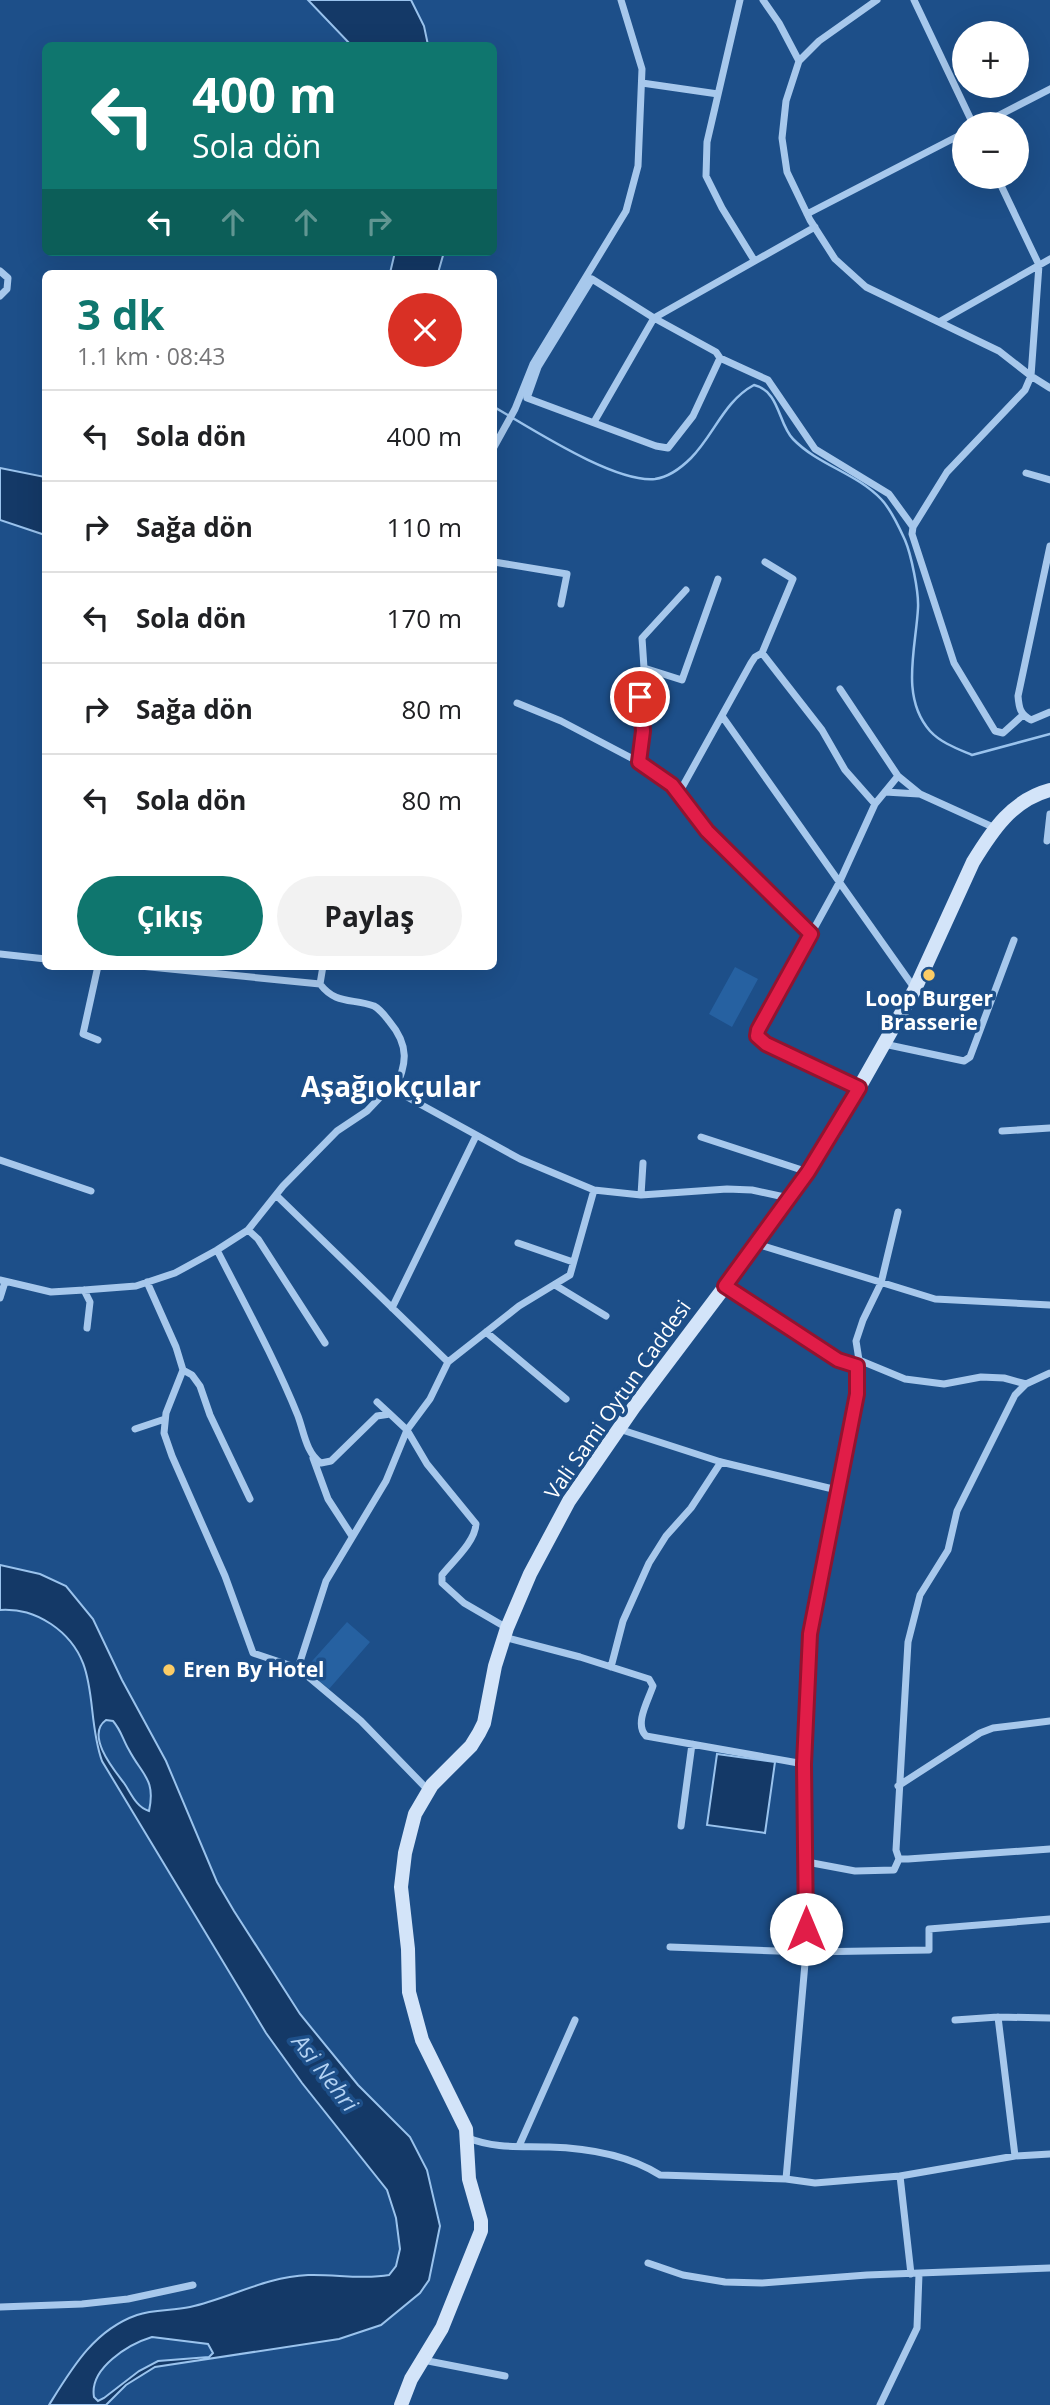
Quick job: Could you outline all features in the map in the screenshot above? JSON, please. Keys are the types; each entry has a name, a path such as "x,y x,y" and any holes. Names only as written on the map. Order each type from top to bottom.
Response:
{"street":[{"path":"497,442 514,411 533,364 626,211 638,166 642,69 621,0"},
{"path":"740,0 707,142 706,176 754,260"},
{"path":"763,0 799,61"},
{"path":"877,0 819,41 799,61 786,101 782,138 787,173 807,214 835,259 866,287 999,351 1050,388"},
{"path":"915,0 967,112"},
{"path":"642,83 718,94"},
{"path":"1005,112 1050,89"},
{"path":"807,214 952,139"},
{"path":"1003,189 1039,265 1031,376 1025,390 947,472 913,527 912,534 945,640 966,687 995,731 1003,733 1023,715"},
{"path":"594,422 654,318 815,227"},
{"path":"939,322 1050,259"},
{"path":"0,271 8,278 7,289 0,296"},
{"path":"720,358 693,416 668,448 656,446 527,398 538,367 592,279 654,318 716,352 720,358 768,380 815,449 889,494 913,527"},
{"path":"1026,473 1050,480"},
{"path":"1050,546 1018,696 1019,710 1031,720 1050,712"},
{"path":"497,562 567,574 561,604"},
{"path":"679,793 755,657 762,653 793,579 765,562"},
{"path":"645,668 682,680 718,579"},
{"path":"639,762 643,731 640,697 645,668 642,638 686,590"},
{"path":"762,653 822,730 845,770 875,804"},
{"path":"840,688 898,776 920,794 995,828"},
{"path":"517,703 639,762 672,785 707,831 811,934"},
{"path":"722,716 915,989"},
{"path":"859,1088 766,1044 757,1036 839,883 875,804 898,776"},
{"name":"Vali Sami Oytun Caddesi","path":"401,2405 411,2379 442,2328 481,2231 481,2221 469,2179 468,2138 462,2118 422,2040 409,1992 408,1949 401,1887 410,1830 419,1804 428,1790 471,1746 479,1733 487,1711 505,1632 549,1536 578,1487 808,1172 915,989 973,862 995,828 1025,800 1050,790"},
{"path":"885,792 920,794"},
{"path":"1047,841 1050,814"},
{"path":"884,1044 964,1060 970,1057 1014,940"},
{"path":"0,954 42,959"},
{"path":"97,970 83,1034 98,1040"},
{"path":"180,970 320,984 334,998 377,1007 402,1036 405,1068 394,1092"},
{"path":"320,984 322,970"},
{"path":"0,1298 2,1281 51,1292 136,1286 175,1273 248,1230 283,1186 337,1131 367,1111 386,1091 394,1092 520,1159 594,1190 641,1195 727,1189 752,1190 790,1198"},
{"path":"1002,1131 1050,1128"},
{"path":"392,1308 476,1136"},
{"path":"701,1137 808,1172"},
{"path":"0,1160 91,1191"},
{"path":"641,1195 643,1163"},
{"path":"298,1668 327,1581 386,1481 407,1430 430,1399 448,1362 519,1306 570,1275 594,1190"},
{"path":"277,1196 448,1362"},
{"path":"786,2179 806,1952 804,1764 810,1634 857,1394 856,1341 881,1283 898,1212"},
{"path":"248,1230 258,1239 325,1343"},
{"path":"518,1242 573,1262"},
{"path":"757,1244 934,1299 1050,1305"},
{"path":"217,1250 297,1415 328,1499 352,1536"},
{"path":"147,1282 183,1370 166,1419 164,1433 225,1576 253,1653 298,1668 361,1721 428,1790"},
{"path":"555,1285 606,1316"},
{"path":"725,1286 838,1360 858,1363 905,1379 944,1384 981,1377 1004,1378 1026,1384"},
{"path":"84,1290 90,1301 87,1328"},
{"path":"486,1332 566,1399"},
{"path":"183,1370 192,1375 200,1386 250,1499"},
{"path":"807,1862 855,1871 894,1870 899,1859 896,1850 898,1786 908,1642 920,1594 948,1550 957,1511 1014,1395 1026,1384 1050,1373"},
{"path":"377,1402 407,1430 427,1464 476,1524 471,1539 442,1575 442,1583 464,1603 505,1632 649,1679 653,1686 640,1724 646,1736 804,1764"},
{"path":"313,1458 321,1463 331,1461 353,1433 377,1416 390,1414"},
{"path":"135,1429 166,1419"},
{"path":"618,1429 721,1462 837,1490"},
{"path":"611,1667 623,1621 649,1563 666,1536 691,1508 721,1462"},
{"path":"898,1786 980,1733 993,1728 1050,1721"},
{"path":"681,1826 692,1744"},
{"path":"899,1859 1050,1849"},
{"path":"670,1947 806,1952 929,1950 929,1929 1050,1919"},
{"path":"998,2017 1015,2156"},
{"path":"955,2020 1050,2018"},
{"path":"519,2146 575,2020"},
{"path":"468,2138 491,2147 582,2149 644,2165 660,2175 786,2179 816,2183 900,2176 1015,2156 1050,2154"},
{"path":"880,2405 917,2328 915,2274 900,2176"},
{"path":"648,2263 683,2275 724,2282 762,2283 1050,2268"},
{"path":"0,2307 93,2303 193,2286"},
{"path":"422,2360 505,2376"}],"shaded area":[{"path":"735,967 758,979 732,1027 709,1014"},
{"path":"347,1622 370,1642 329,1689 305,1669"}],"water":[{"path":"308,0 411,0 424,26 427,42 348,42"},
{"path":"394,256 443,256 439,270 391,270"},
{"path":"0,468 42,476 42,534 0,520"},
{"name":"Asi Nehri","path":"0,1565 40,1574 66,1586 93,1619 166,1761 217,1882 234,1911 300,2014 358,2085 410,2137 427,2170 440,2226 429,2280 420,2293 381,2325 339,2339 155,2367 126,2385 106,2405 49,2405 66,2377 96,2340 108,2330 137,2315 205,2303 292,2277 389,2275 396,2266 400,2249 396,2218 387,2190 266,2033 102,1761 89,1687 78,1653 67,1638 45,1620 20,1611 0,1610","holes":["106,1720 116,1724 149,1784 149,1811 134,1799 103,1752 99,1734 100,1726","152,2337 208,2344 213,2353 209,2357 158,2361 139,2371 98,2401 94,2397 94,2386 104,2367 122,2351"]},
{"path":"717,1754 775,1762 765,1833 707,1825"}],"waterway":[{"path":"497,409 596,464 638,478 655,479 674,472 691,458 727,409 744,392 754,385 763,388 774,401 793,439 814,456 871,490 885,503 905,540 914,573 918,608 912,688 921,718 930,731 944,742 972,755 1050,734"}],"place":[{"name":"Loop Burger Brasserie","path":"929,975"},
{"name":"Eren By Hotel","path":"169,1670"}],"district":[{"name":"Aşağıokçular","path":"391,1087"}],"route":[{"path":"640,697 643,731 639,762 672,785 707,831 811,934 757,1036 766,1044 859,1088 808,1172 725,1286 838,1360 857,1366 857,1394 810,1634 804,1764 806,1929"}]}
